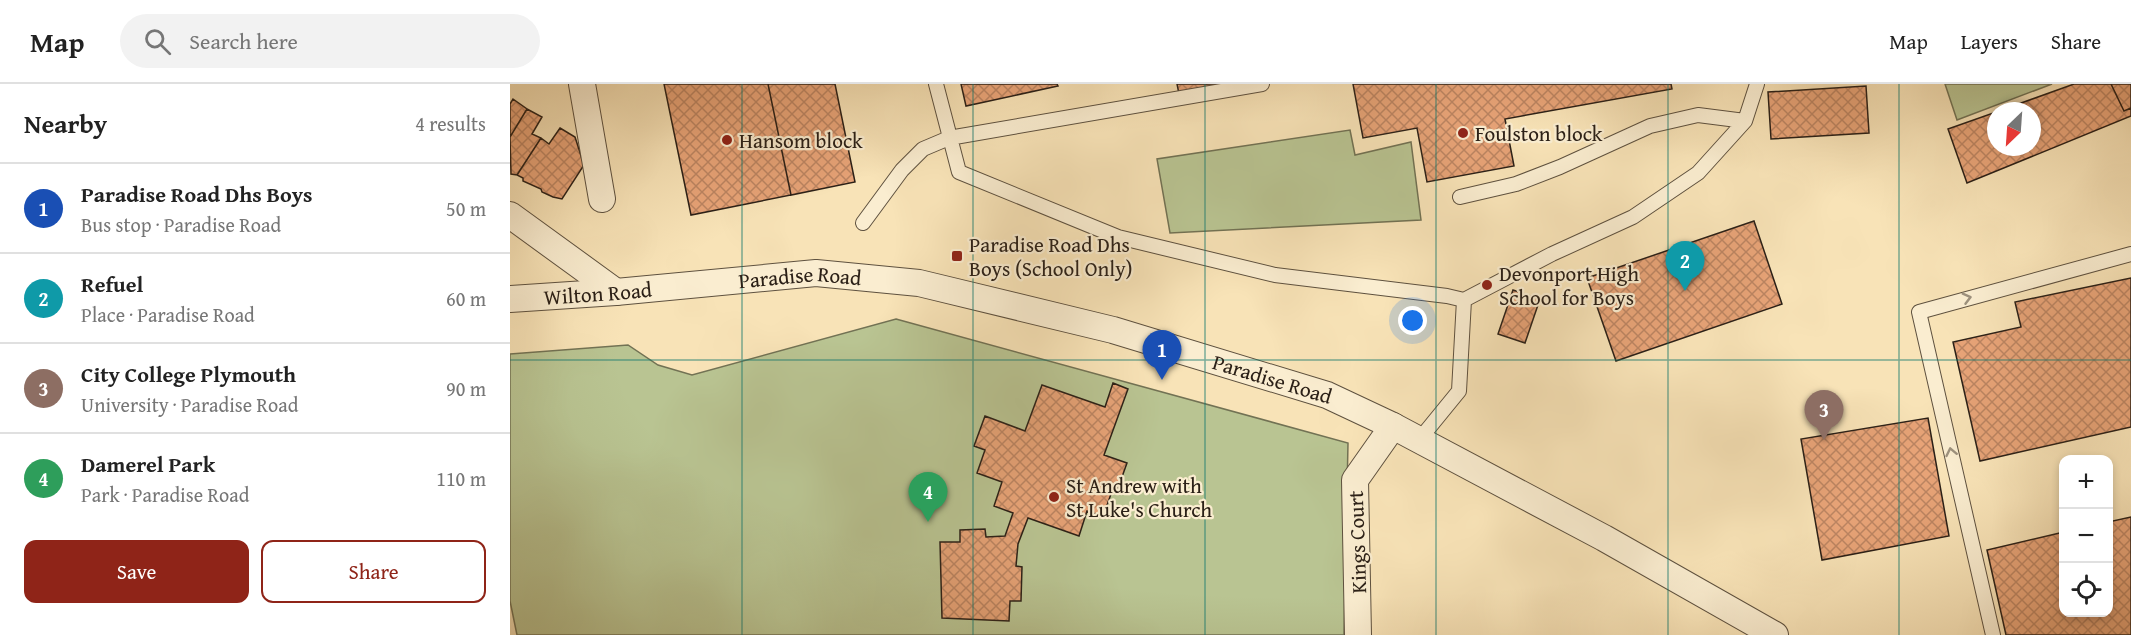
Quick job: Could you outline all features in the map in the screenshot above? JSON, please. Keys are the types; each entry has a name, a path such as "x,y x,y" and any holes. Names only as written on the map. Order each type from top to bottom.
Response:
{"street":[{"path":"582,84 602,199"},
{"path":"510,215 616,292"},
{"name":"Paradise Road","path":"686,286 816,273 919,283 1131,335 1327,395 1393,426 1604,538 1775,635"},
{"name":"Wilton Road","path":"510,299 686,286"},
{"name":"Kings Court","path":"1358,635 1355,480 1393,426"}],"lane":[{"path":"936,84 959,172 1118,237 1275,275 1464,300 1552,254 1633,217 1698,173 1745,121 1757,84"},
{"path":"863,223 902,170 923,149 949,138 1262,84"},
{"path":"1460,197 1516,184 1560,167 1650,126 1698,115 1745,121"},
{"path":"1993,635 1919,312 2131,254"},
{"path":"1419,440 1459,391 1464,300"}],"green space":[{"path":"1945,84 2052,84 2004,102 1987,102 1987,109 1957,120"},
{"path":"1350,130 1355,155 1411,142 1421,220 1170,233 1157,159"},
{"path":"896,319 1348,443 1344,635 517,635 510,601 510,354 628,345 658,365 692,375"}],"building":[{"name":"Hansom block","path":"664,84 768,84 791,195 691,215"},
{"path":"768,84 835,84 855,182 791,195"},
{"path":"961,84 1057,84 1058,86 966,106"},
{"path":"1177,84 1233,84 1179,94"},
{"name":"Foulston block","path":"1353,84 1671,84 1672,89 1505,119 1514,166 1427,182 1417,128 1363,138"},
{"path":"2074,84 2131,84 2131,116 2041,153 2041,102 2024,102"},
{"path":"2111,84 2131,84 2131,108 2124,111"},
{"path":"1866,86 1869,133 1771,139 1768,92"},
{"path":"513,99 527,109 510,137 510,104"},
{"path":"527,109 542,117 532,134 541,138 517,175 511,174 510,137"},
{"path":"1987,115 1987,156 2033,156 1967,183 1948,129"},
{"path":"560,128 575,137 584,165 562,199 542,192 541,189 523,181 523,178 517,175 541,138 549,144"},
{"path":"1754,221 1782,304 1616,361 1587,278"},
{"path":"2131,278 2131,427 1980,461 1953,342 2021,327 2015,302"},
{"path":"1513,290 1540,299 1525,343 1498,334"},
{"name":"St Andrew with St Luke's Church","path":"1113,383 1128,389 1104,455 1127,463 1118,488 1113,488 1103,517 1087,511 1079,536 1028,518 1018,544 1016,566 1022,567 1021,601 1010,601 1009,621 942,618 940,542 960,542 960,530 985,529 986,537 1005,536 1013,513 994,506 1002,482 977,473 985,450 974,446 985,416 1025,431 1042,385 1105,407"},
{"path":"1928,418 1949,536 1822,560 1801,439"},
{"path":"2131,517 2131,635 2006,635 1987,550 2059,533 2059,617 2113,617 2113,521"}],"place":[{"name":"Foulston block","path":"1463,133"},
{"name":"Hansom block","path":"727,140"},
{"name":"Paradise Road Dhs Boys (School Only)","path":"957,256"},
{"name":"Devonport High School for Boys","path":"1487,285"},
{"name":"Refuel","path":"1685,291"},
{"name":"Paradise Road Dhs Boys","path":"1162,380"},
{"name":"City College Plymouth","path":"1824,440"},
{"name":"St Andrew with St Luke's Church","path":"1054,497"},
{"name":"Damerel Park","path":"928,522"}]}
